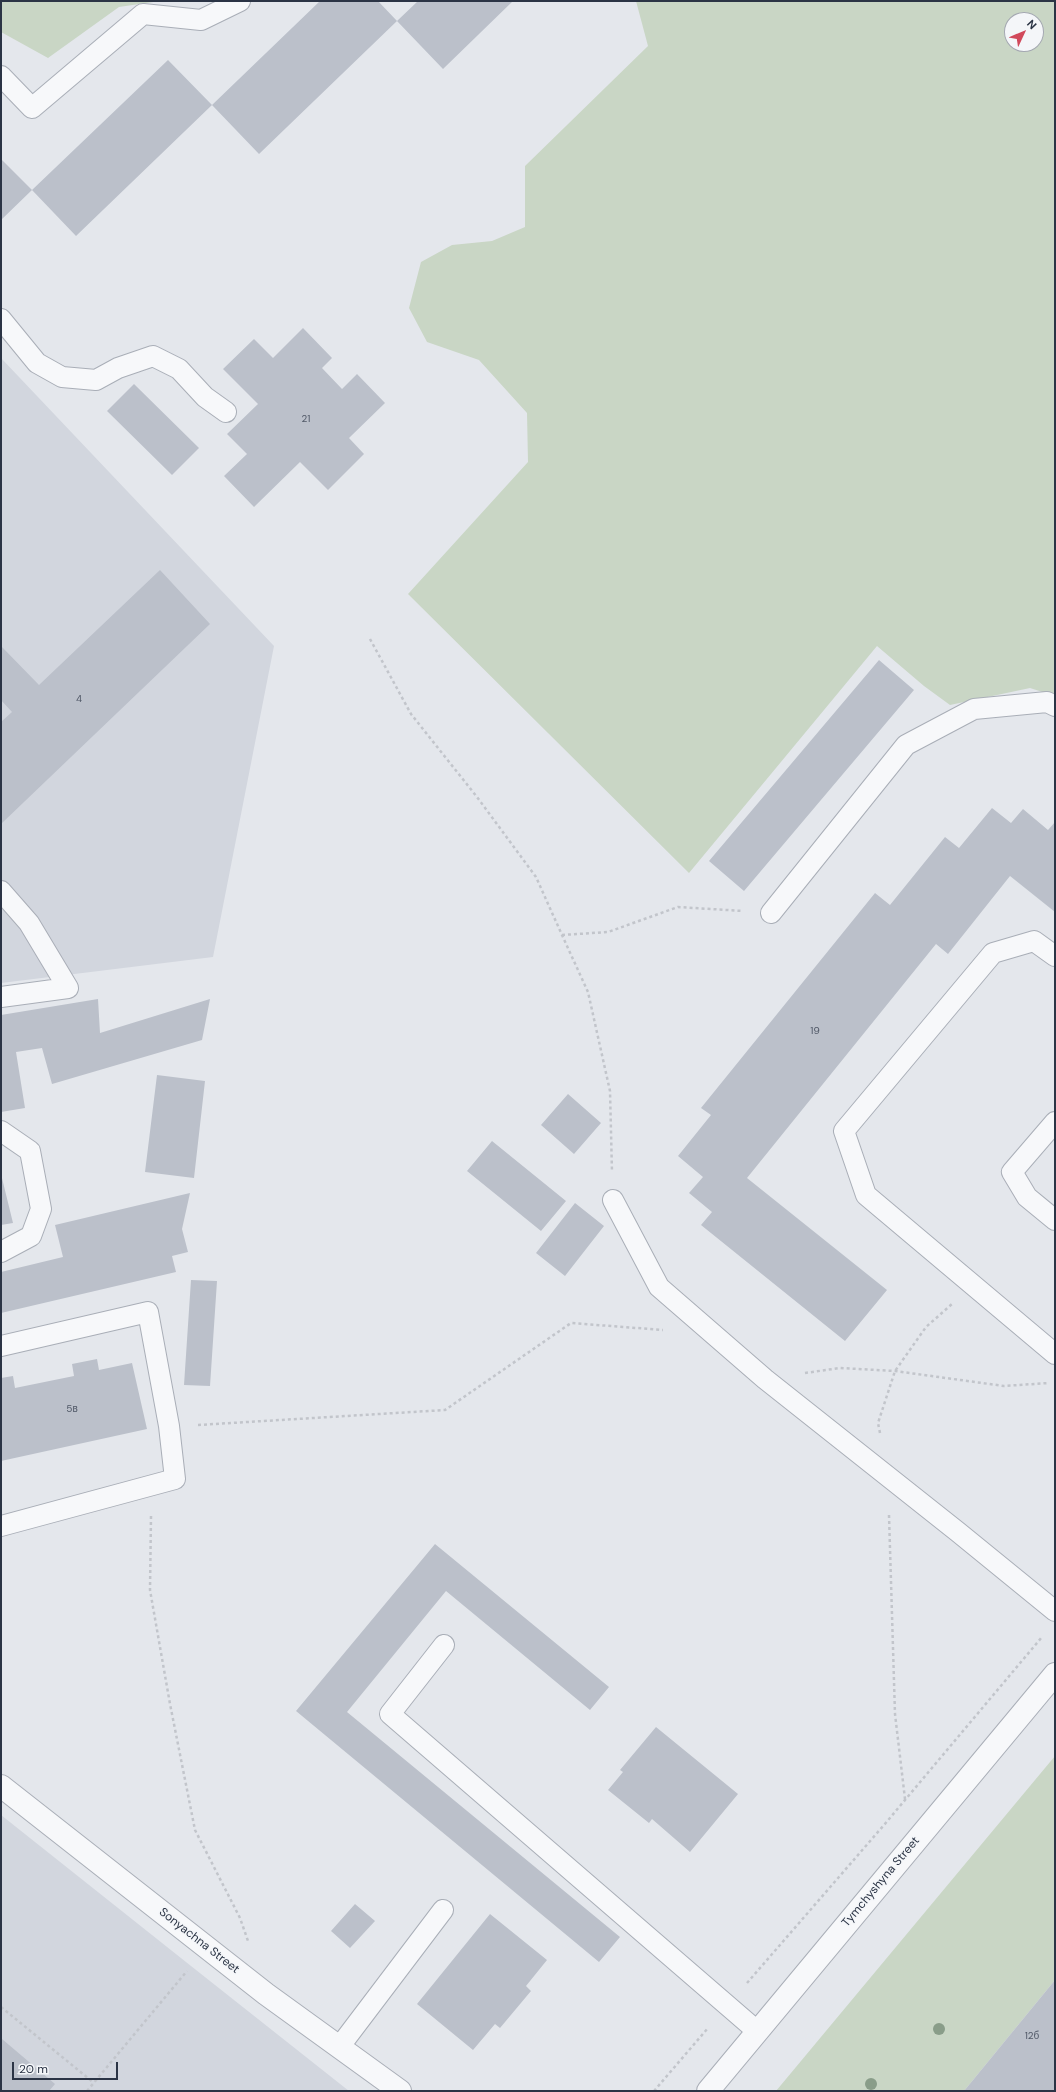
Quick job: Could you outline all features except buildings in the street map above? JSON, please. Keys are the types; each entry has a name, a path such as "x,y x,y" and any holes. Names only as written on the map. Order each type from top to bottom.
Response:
{"street":[{"name":"Tymchyshyna Street","path":"708,2091 911,1847 1053,1680"},
{"name":"Sonyachna Street","path":"1,1786 266,1994 340,2046 400,2091"}],"lane":[{"path":"1,76 32,108 143,14 201,20 240,1"},
{"path":"1,319 37,363 62,377 96,380 118,368 153,356 179,369 205,397 226,412"},
{"path":"771,913 906,745 974,709 1047,702 1055,706"},
{"path":"1,890 29,922 68,988 1,997"},
{"path":"1055,956 1034,941 993,953 844,1130 866,1195 1055,1354"},
{"path":"1055,1122 1012,1172 1027,1197 1055,1220"},
{"path":"1,1131 30,1150 41,1209 31,1236 1,1252"},
{"path":"613,1200 659,1287 765,1379 887,1475 1055,1611"},
{"path":"1,1346 148,1312 169,1426 175,1479 1,1526"},
{"path":"444,1646 390,1714 757,2031"},
{"path":"340,2046 443,1910"}],"path":[{"path":"370,639 411,714 477,797 536,877 588,992 610,1090 613,1200"},
{"path":"562,935 608,932 678,907 771,913"},
{"path":"911,1847 895,1714 892,1556 887,1475 878,1423 894,1371 926,1327 973,1285"},
{"path":"169,1426 445,1410 571,1323 643,1330 710,1331"},
{"path":"765,1379 840,1368 894,1371 1004,1386 1055,1383"},
{"path":"151,1485 150,1590 170,1704 195,1830 240,1918 250,1948"},
{"path":"654,2091 906,1800 1046,1632"},
{"path":"87,2091 191,1966"},
{"path":"1,2007 94,2083"}],"shaded area":[{"path":"1,358 274,646 213,957 1,983"},
{"path":"1,1815 191,1966 349,2091 1,2091"}],"green space":[{"path":"1,1 160,1 119,7 48,58 1,32"},
{"path":"636,1 1055,1 1055,696 1030,688 950,705 924,686 877,646 689,873 408,594 528,462 527,413 479,360 427,342 409,308 421,262 452,245 492,241 525,227 525,166 648,46"},
{"path":"1055,1756 1055,1980 964,2091 776,2091"}]}
